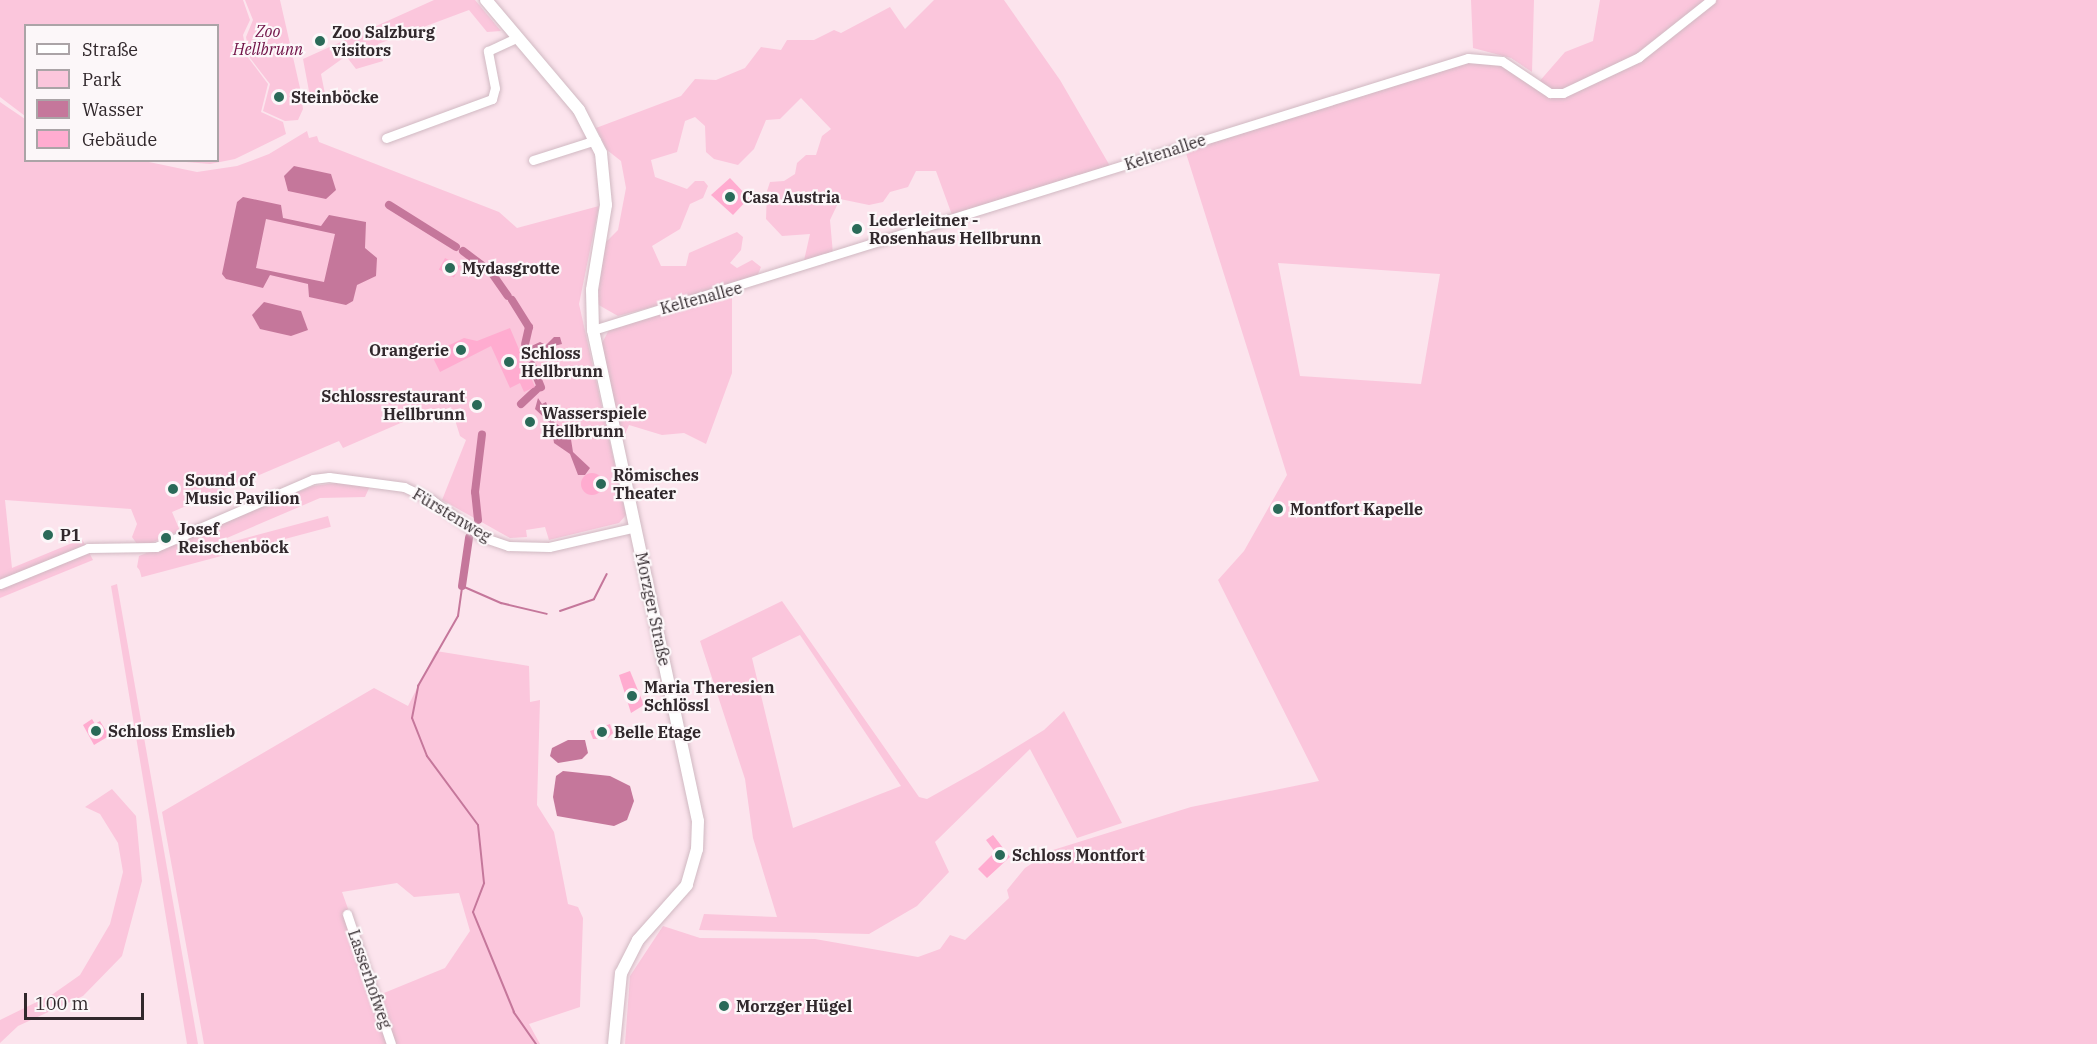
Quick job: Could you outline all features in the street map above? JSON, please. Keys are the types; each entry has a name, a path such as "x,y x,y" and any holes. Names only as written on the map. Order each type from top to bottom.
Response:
{"street":[{"name":"Morzger Straße","path":"486,0 579,110 596,140 607,193 592,290 593,330 695,804 698,842 687,885 638,940 626,961 616,998 614,1044"},
{"name":"Keltenallee","path":"593,330 1468,58 1502,61 1550,93 1563,93 1639,57 1711,0"},
{"path":"386,138 492,99 495,88 488,51 518,37"},
{"path":"533,160 596,140"},
{"name":"Fürstenweg","path":"0,584 88,548 156,547 313,479 329,477 404,487 432,500 482,537 508,546 549,547 636,527"},
{"name":"Lasserhofweg","path":"347,914 391,1044"}],"green space":[{"path":"0,0 243,0 250,20 243,35 247,56 268,84 261,112 283,122 286,134 235,159 210,164 186,162 219,162 219,24 24,24 24,115 0,97"},
{"name":"Zoo Hellbrunn","path":"245,0 280,0 300,88 303,109 298,120 285,121 263,111 270,84 250,58 246,37 253,20"},
{"path":"434,0 475,0 501,31 487,32 469,10 378,44 383,61 356,69 346,56 321,74 325,94 311,102 303,59"},
{"path":"934,0 1004,0 1060,80 1110,166 952,215 936,171 916,171 908,187 890,192 883,202 869,205 840,199 830,220 833,254 803,265 810,234 782,236 766,219 767,191 770,182 784,181 795,174 797,163 806,155 816,155 822,136 831,129 801,98 780,119 766,120 754,149 738,165 714,159 706,152 705,126 695,117 685,121 677,152 651,160 655,177 687,189 695,181 704,181 708,186 703,198 690,204 680,229 652,246 661,266 686,266 689,253 737,232 743,237 741,250 730,263 737,268 752,260 761,267 756,279 618,316 597,304 605,243 618,230 626,188 621,161 607,150 596,128 681,96 695,79 716,80 745,68 761,47 781,50 787,40 814,40 834,30 841,33 890,7 905,29"},
{"path":"1471,0 1534,0 1532,72 1511,58 1473,48"},
{"path":"1600,0 2097,0 2097,1044 625,1044 630,976 663,926 700,938 815,939 918,957 940,949 950,935 965,940 1009,898 1007,890 1025,868 1053,850 1191,807 1319,781 1218,580 1244,551 1287,475 1185,150 1474,61 1498,64 1538,83 1565,52 1593,41","holes":["1278,263 1440,274 1421,384 1300,376"]},
{"path":"0,102 24,118 24,162 149,162 197,172 237,166 269,154 307,131 309,138 317,136 319,142 499,212 517,228 599,206 579,304 626,515 619,523 549,540 545,527 526,530 527,537 510,538 442,500 466,440 460,436 451,407 421,419 419,415 343,448 339,441 172,512 180,531 146,545 137,544 132,537 137,524 131,509 5,500 12,568 82,539 93,560 0,598"},
{"path":"732,294 732,373 706,444 684,433 662,435 629,425 621,443 602,356 602,343 610,328"},
{"path":"343,482 370,486 365,497 320,498 143,574 137,567 139,556 313,486"},
{"path":"328,516 331,527 142,577 139,567"},
{"path":"117,584 198,1044 187,1044 111,586"},
{"path":"782,601 919,797 927,799 1044,730 1064,711 1122,823 1077,838 1030,749 935,842 949,872 917,906 869,934 699,930 704,914 777,917 753,838 745,779 700,641","holes":["800,635 901,786 793,828 752,658"]},
{"path":"436,651 529,666 530,702 540,700 537,805 554,832 568,904 578,907 583,918 580,1007 529,1024 540,1044 204,1044 162,812 374,688 408,706","holes":["397,883 414,897 459,893 470,931 445,968 379,995 342,892"]},
{"path":"112,789 136,816 142,881 122,956 83,996 18,1026 0,1043 0,1020 53,994 80,975 110,924 123,872 118,843 100,814 85,807"}],"water":[{"path":"294,166 331,174 336,190 326,199 288,191 284,176"},
{"path":"243,197 281,205 283,218 321,226 329,215 366,222 365,248 377,258 376,276 357,285 353,301 346,305 309,297 308,284 270,275 263,288 226,279 222,274 237,202","holes":["266,219 335,234 324,282 256,268"]},
{"path":"264,302 301,311 308,330 291,336 260,329 252,315"},
{"path":"554,337 560,337 562,344 546,348 545,355 532,361 527,348 540,342 546,345"},
{"path":"538,398 542,404 546,402 554,422 570,433 573,452 590,468 585,475 578,475 570,454 554,443 551,424 535,409"},
{"path":"568,740 585,740 588,753 582,759 558,763 550,756 552,748"},
{"path":"563,771 610,776 630,786 634,801 627,820 614,826 557,816 553,797 556,776"}],"building":[{"name":"Casa Austria","path":"730,178 749,198 733,215 711,195"},
{"name":"Mydasgrotte","path":"445,258 460,266 454,277 439,269"},
{"path":"510,328 535,387 524,392 520,383 510,388 491,346 440,372 431,354 464,338 477,341"},
{"path":"592,473 600,476 603,484 600,492 592,495 584,492 581,484 584,476"},
{"name":"Maria Theresien Schlössl","path":"630,671 644,705 631,713 619,675"},
{"name":"Schloss Emslieb","path":"92,719 95,724 100,721 109,736 94,745 83,725"},
{"name":"Belle Etage","path":"610,724 613,733 608,738 593,739 590,731"},
{"name":"Schloss Montfort","path":"993,835 1010,857 987,878 978,869 995,852 986,840"}],"waterway":[{"path":"389,205 456,247"},
{"path":"463,251 491,272 508,296"},
{"path":"512,300 529,327 525,344"},
{"path":"532,365 541,387"},
{"path":"521,404 536,390"},
{"path":"478,520 475,492 482,434"},
{"path":"462,586 469,538"},
{"path":"560,611 594,599 607,574"},
{"path":"536,1044 514,1012 473,912 484,883 478,825 427,756 412,718 418,686 458,616 462,586 501,603 547,614"}],"place":[{"name":"Zoo Salzburg visitors","path":"320,41"},
{"name":"Steinböcke","path":"279,97"},
{"name":"Casa Austria","path":"730,197"},
{"name":"Lederleitner - Rosenhaus Hellbrunn","path":"857,229"},
{"name":"Mydasgrotte","path":"450,268"},
{"name":"Orangerie","path":"461,350"},
{"name":"Schloss Hellbrunn","path":"509,362"},
{"name":"Schlossrestaurant Hellbrunn","path":"477,405"},
{"name":"Wasserspiele Hellbrunn","path":"530,422"},
{"name":"Römisches Theater","path":"601,484"},
{"name":"Sound of Music Pavilion","path":"173,489"},
{"name":"Montfort Kapelle","path":"1278,509"},
{"name":"P1","path":"48,535"},
{"name":"Josef Reischenböck","path":"166,538"},
{"name":"Maria Theresien Schlössl","path":"632,696"},
{"name":"Schloss Emslieb","path":"96,731"},
{"name":"Belle Etage","path":"602,732"},
{"name":"Schloss Montfort","path":"1000,855"},
{"name":"Morzger Hügel","path":"724,1006"}]}
